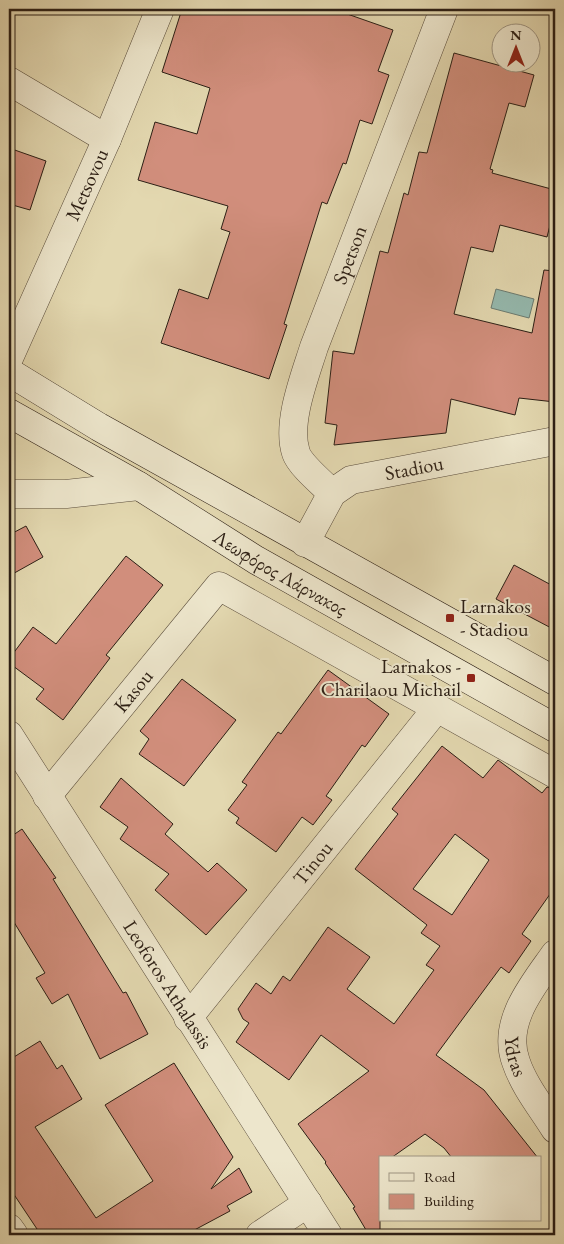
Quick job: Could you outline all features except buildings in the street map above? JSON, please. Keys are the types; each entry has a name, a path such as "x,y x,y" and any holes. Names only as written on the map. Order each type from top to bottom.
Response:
{"street":[{"name":"Metsovou","path":"9,358 107,139 160,9"},
{"name":"Spetson","path":"332,494 296,454 294,424 298,397 314,347 444,9"},
{"path":"9,81 107,139"},
{"name":"Λεωφόρος Λάρνακος","path":"9,372 99,427 555,681"},
{"name":"Λεωφόρος Λάρνακος","path":"9,413 138,486 256,560 555,728"},
{"name":"Stadiou","path":"305,543 332,494 351,480 555,441"},
{"path":"9,494 66,494 138,486"},
{"name":"Kasou","path":"47,796 219,586 436,708"},
{"path":"436,708 555,774"},
{"name":"Tinou","path":"188,1018 436,708"},
{"name":"Leoforos Athalassis","path":"9,735 328,1235"},
{"name":"Ydras","path":"555,954 530,989 518,1012 513,1027 512,1043 515,1061 524,1080 555,1129"},
{"path":"260,1235 308,1204"},
{"path":"9,1228 14,1235"}],"water":[{"path":"496,289 534,299 529,318 491,308"}],"place":[{"name":"Larnakos - Stadiou","path":"450,618"},
{"name":"Larnakos - Charilaou Michail","path":"471,678"}]}
